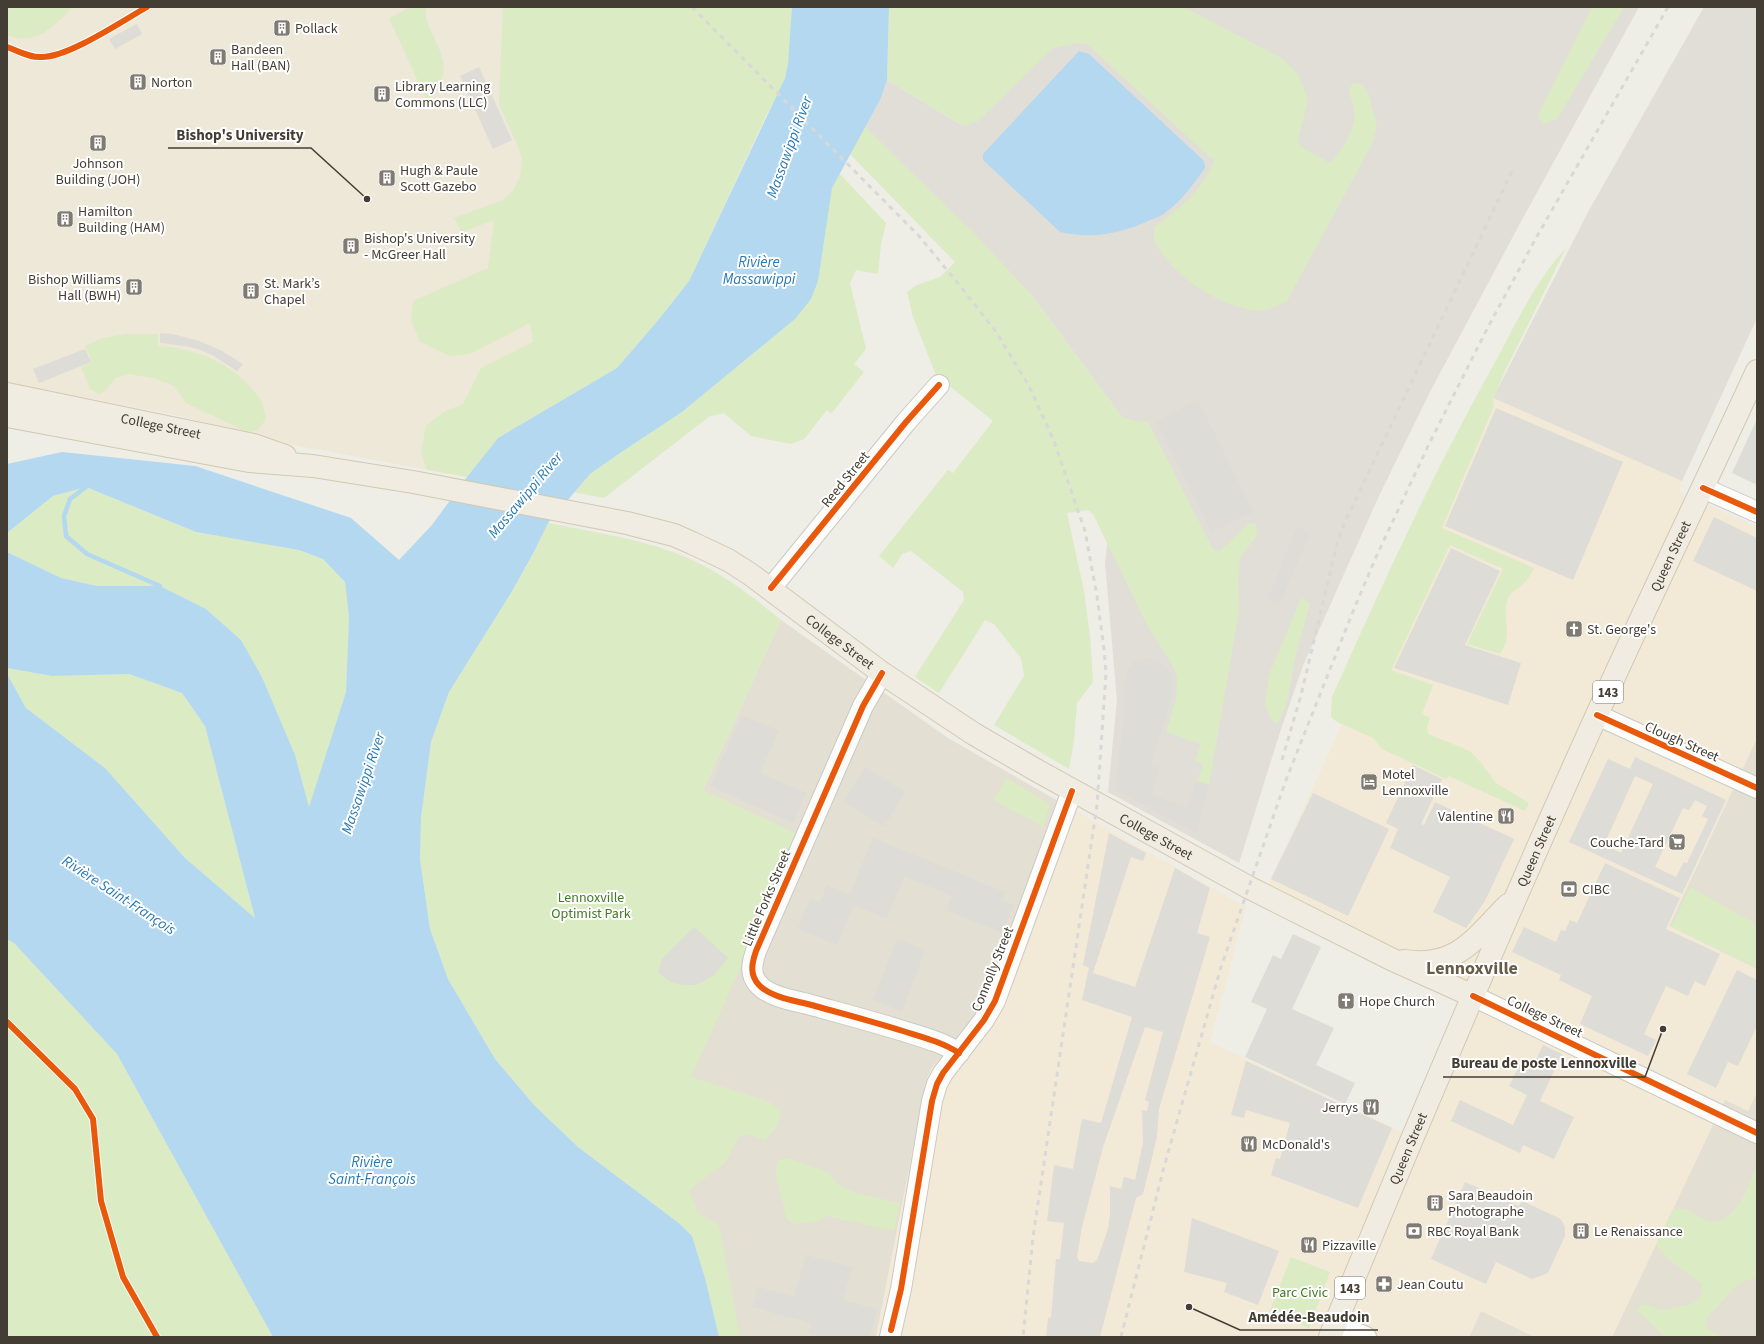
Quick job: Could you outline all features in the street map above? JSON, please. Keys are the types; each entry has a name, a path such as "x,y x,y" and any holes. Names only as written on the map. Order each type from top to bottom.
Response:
{"main road":[{"name":"Queen Street","path":"1333,1330 1516,897 1597,715 1757,372"},
{"name":"College Street","path":"7,394 254,445 312,466"},
{"name":"College Street","path":"7,416 249,461 312,466 431,486 628,523 674,535 728,560 770,588 882,672 974,734 1072,791 1238,882 1391,959 1473,996"},
{"path":"1391,959 1427,962 1438,961 1454,955 1467,946 1516,897"}],"street":[{"name":"Reed Street","path":"770,588 906,422 939,386"},
{"path":"1703,488 1757,512"},
{"name":"Little Forks Street","path":"882,672 863,706 756,951 752,968 753,976 759,985 776,995 871,1021 931,1040 943,1044 959,1053"},
{"name":"Clough Street","path":"1597,715 1757,788"},
{"name":"Connolly Street","path":"895,1335 901,1289 932,1101 943,1073 984,1020 995,1001 1072,791"},
{"name":"College Street","path":"1473,996 1757,1133"},
{"path":"1333,1330 1366,1337"}],"shaded area":[{"path":"7,7 692,7 498,438 467,477 288,444 176,415 7,383"},
{"path":"1068,7 1639,7 1524,216 1431,390 1378,498 1303,666 1281,729 1239,863 1108,792 1117,700 1105,563 1122,417 1033,297 865,127 881,98 887,80 963,126"},
{"path":"1704,7 1757,7 1757,318 1682,481 1493,398 1587,214"},
{"path":"137,24 142,34 115,49 109,39"},
{"path":"479,67 512,140 493,149 460,76"},
{"path":"160,333 173,334 199,341 222,351 243,364 237,371 212,355 198,349 160,343"},
{"path":"85,349 91,362 39,383 33,369"},
{"path":"1493,398 1682,481 1679,492 1757,527 1757,738 1669,926 1757,969 1757,1092 1748,1111 1725,1100 1612,1337 1535,1337 1481,1311 1469,1337 876,1337 927,1078 932,1067 976,1017 991,989 1058,801 1246,907 1210,1042 1405,1133 1462,999 1260,902"},
{"path":"1198,400 1253,512 1211,532 1157,421"},
{"path":"1496,408 1623,462 1573,580 1445,526"},
{"path":"1757,419 1757,485 1732,473"},
{"path":"1714,517 1757,538 1757,591 1693,561"},
{"path":"1297,527 1310,532 1280,605 1267,600"},
{"path":"1451,548 1500,571 1465,645 1521,663 1508,705 1394,668"},
{"path":"781,620 948,738 1058,801 991,989 976,1017 927,1078 876,1337 719,1337 681,1176 683,1097 698,1058 703,790"},
{"path":"1147,658 1157,661 1167,668 1171,676 1173,688 1169,708 1150,765 1160,769 1152,794 1187,808 1197,781 1209,785 1197,833 1115,790 1124,715 1125,676 1130,666 1137,660"},
{"path":"742,715 779,731 760,773 806,793 793,823 710,786"},
{"path":"1757,738 1757,969 1669,926"},
{"path":"1635,757 1726,800 1682,894 1569,842 1608,759 1630,769","holes":["1635,776 1653,784 1621,853 1604,845","1695,800 1707,806 1702,816 1708,819 1687,863 1684,862 1676,877 1655,867 1683,808 1689,810"]},
{"path":"1413,765 1442,779 1421,824 1424,825 1435,802 1514,839 1485,901 1466,928 1433,912 1450,877 1390,848 1398,829 1386,823"},
{"path":"865,767 905,792 884,826 844,802"},
{"path":"1313,793 1389,829 1348,916 1271,879"},
{"path":"1109,833 1146,853 1143,861 1131,857 1093,973 1135,987 1175,868 1210,888 1197,933 1210,937 1159,1109 1157,1137 1143,1194 1136,1198 1100,1337 1046,1337 1048,1318 1051,1317 1056,1259 1060,1259 1064,1223 1047,1221 1054,1165 1073,1169 1082,1119 1101,1123 1132,1017 1082,1000 1089,968 1083,965","holes":["1145,1027 1163,1032 1145,1100 1149,1102 1147,1111 1142,1110 1143,1143 1135,1180 1124,1177 1121,1189 1110,1186 1110,1214 1108,1229 1097,1260 1093,1263 1079,1261 1077,1257 1082,1227 1103,1147"]},
{"path":"873,838 1005,892 1002,901 1014,905 1002,933 946,910 952,896 904,876 887,918 854,905 837,945 798,929 810,899 820,903 827,885 850,894"},
{"path":"1605,863 1680,898 1666,929 1720,954 1705,986 1695,981 1688,996 1666,986 1644,1034 1656,1040 1648,1056 1580,1024 1592,996 1559,980 1561,975 1512,952 1524,927 1556,942 1561,930 1565,931 1570,920 1577,923"},
{"path":"694,927 728,958 713,976 696,985 683,985 670,982 658,972 662,959"},
{"path":"1293,934 1321,947 1292,1009 1334,1028 1316,1065 1355,1083 1345,1104 1245,1057 1267,1009 1251,1002 1273,955 1281,959"},
{"path":"897,939 925,950 902,1011 873,1000"},
{"path":"1737,970 1757,980 1757,1026 1738,1066 1728,1062 1716,1088 1687,1074"},
{"path":"1543,1045 1562,1054 1540,1101 1574,1117 1554,1159 1523,1145 1520,1153 1451,1121 1460,1100 1513,1125 1527,1095 1509,1086 1520,1063 1532,1069"},
{"path":"1246,1061 1392,1128 1358,1208 1271,1175 1276,1158 1280,1159 1290,1123 1246,1110 1244,1118 1231,1115"},
{"path":"1757,1092 1757,1337 1612,1337 1725,1099 1748,1111"},
{"path":"1465,1182 1519,1206 1522,1201 1559,1218 1562,1221 1565,1227 1565,1236 1549,1271 1546,1274 1532,1279 1496,1262 1486,1284 1431,1259"},
{"path":"1192,1218 1279,1251 1258,1305 1224,1292 1227,1283 1184,1272"},
{"path":"806,1255 852,1267 843,1300 877,1309 870,1337 823,1337 809,1333 811,1323 752,1307 758,1287 794,1297"},
{"path":"1481,1311 1535,1337 1469,1337"}],"green space":[{"path":"7,7 73,7 44,33 27,38 17,38 7,35"},
{"path":"407,7 426,7 427,22 440,51 444,67 440,82 427,101 389,18 407,9"},
{"path":"503,7 792,7 791,44 788,66 782,86 766,116 689,281 660,318 617,368 498,438 467,477 427,470 421,452 426,426 444,412 463,404 481,368 533,342 530,323 470,354 450,356 420,342 411,320 413,301 488,268 494,220 462,232 454,218 503,200 513,191 520,177 522,159 499,104"},
{"path":"889,7 1184,7 1283,59 1299,76 1308,100 1298,140 1301,147 1330,163 1338,154 1348,139 1354,122 1354,111 1349,91 1353,83 1362,84 1369,95 1377,127 1373,142 1287,301 1265,310 1252,310 1239,307 1225,302 1197,287 1173,267 1164,256 1154,238 1154,227 1181,206 1197,190 1210,171 1214,161 1087,44 1077,43 1053,48 978,121 963,126 887,80"},
{"path":"1592,7 1624,7 1557,119 1543,124 1539,119 1539,113"},
{"path":"865,127 975,234 1033,297 1122,417 1136,421 1148,422 1214,551 1220,551 1249,523 1256,524 1257,535 1240,558 1238,580 1239,611 1209,785 1197,781 1203,764 1195,761 1201,744 1166,732 1176,700 1177,677 1173,666 1147,625 1093,514 1088,510 1067,513 1084,591 1090,636 1093,682 1077,703 1074,741 1069,769 994,725 1024,676 1021,658 994,624 985,620 939,693 915,677 964,600 963,592 911,551 902,554 893,568 879,556 948,470 953,473 993,421 936,375 913,317 907,292 917,285 940,277 955,262 850,154"},
{"path":"839,173 886,223 881,244 878,274 856,270 850,283 866,349 854,364 864,372 831,414 827,410 804,439 791,444 751,436 724,413 710,416 604,498 574,492 590,474 682,412 795,319 832,188"},
{"path":"1566,248 1504,373 1493,400 1494,406 1442,528 1534,568 1527,580 1508,598 1506,608 1507,633 1504,647 1500,654 1467,644 1503,569 1450,545 1391,670 1433,685 1422,714 1430,718 1427,727 1428,734 1470,751 1496,783 1529,803 1525,811 1449,776 1446,779 1382,749 1373,738 1337,722 1331,717 1332,697 1389,571 1471,406 1535,289"},
{"path":"126,334 158,334 158,346 188,351 216,361 241,378 252,389 263,405 266,419 258,430 247,432 186,403 174,386 154,378 128,374 116,378 105,391 99,394 90,389 81,367 92,362 85,346 103,338"},
{"path":"86,487 196,532 299,550 323,559 345,582 349,617 346,692 309,808 295,755 262,677 241,640 206,609 160,586 97,586 61,578 7,552 7,533 53,496"},
{"name":"Lennoxville Optimist Park","path":"548,523 621,537 657,547 692,560 728,580 750,595 781,620 703,790 800,835 691,1077 768,1101 781,1111 777,1127 765,1140 746,1134 738,1137 726,1162 689,1190 698,1213 719,1225 740,1337 719,1337 705,1278 692,1236 680,1224 578,1147 534,1105 495,1059 448,979 430,929 420,859 421,818 431,742 449,692 511,593 534,553"},
{"path":"1301,598 1310,603 1294,662 1287,703 1281,718 1276,724 1271,719 1265,705 1269,675"},
{"path":"7,668 52,676 129,674 182,693 205,726 255,918 185,858 105,768 26,708 7,674"},
{"path":"1006,778 1050,804 1043,827 994,800"},
{"path":"1690,887 1753,922 1757,928 1757,968 1671,927"},
{"path":"7,939 14,943 117,1054 273,1337 7,1337"},
{"path":"787,1158 828,1172 838,1184 856,1193 900,1203 894,1231 828,1216 814,1222 793,1224 786,1218 775,1172 778,1160"},
{"path":"1757,1166 1757,1277 1738,1284 1707,1318 1705,1327 1721,1337 1664,1337 1636,1309 1643,1304 1663,1310 1691,1304 1701,1295 1702,1284 1669,1260 1656,1245 1673,1209 1686,1209 1703,1219 1715,1223 1731,1213 1737,1207 1746,1192"},
{"name":"Parc Civic","path":"1291,1257 1330,1272 1309,1328 1269,1313"}],"water":[{"name":"Rivière Saint-François","path":"792,7 889,7 887,80 881,98 832,188 818,281 811,299 795,319 682,412 590,474 548,523 511,593 449,692 431,742 421,818 420,859 430,929 448,979 495,1059 534,1105 578,1147 680,1224 692,1236 705,1278 719,1337 273,1337 117,1054 14,943 7,939 7,674 26,708 105,768 185,858 255,918 205,726 182,693 129,674 52,676 7,668 7,552 61,578 97,586 160,586 206,609 241,640 262,677 295,755 309,807 346,692 349,617 345,582 323,559 299,550 196,532 86,487 53,496 7,533 7,464 62,452 195,466 351,518 399,560 432,525 498,438 617,368 660,318 689,281 785,78 788,64"},
{"path":"1079,51 1089,54 1204,161 1205,168 1192,186 1177,203 1164,213 1158,217 1128,229 1106,234 1083,235 1060,232 983,160 983,154"}],"waterway":[{"path":"86,487 70,499 64,516 66,536 87,554 160,586"}],"railway":[{"path":"692,7 919,236 996,332 1029,386 1054,441 1085,531 1097,596 1106,673 1097,805 1033,1237 1023,1337"},
{"path":"1121,1337 1164,1167 1221,967 1286,780 1354,609 1376,557 1430,442 1487,329 1536,238 1668,7"},
{"path":"1282,760 1301,695 1337,544 1344,524 1512,171"}],"cycle path":[{"path":"7,47 24,54 38,57 53,55 80,45 147,7"},
{"path":"771,588 906,422 939,385"},
{"path":"1703,488 1757,512"},
{"path":"882,673 863,706 756,951 752,968 753,973 759,985 770,993 917,1035 939,1043 959,1053"},
{"path":"1597,715 1757,788"},
{"path":"891,1330 901,1289 932,1101 937,1084 943,1073 984,1020 995,1001 1072,791"},
{"path":"1473,996 1757,1133"},
{"path":"7,1022 75,1089 93,1119 101,1201 123,1277 157,1337"}],"place":[{"name":"Pollack","path":"282,28"},
{"name":"Bandeen Hall (BAN)","path":"218,57"},
{"name":"Norton","path":"138,82"},
{"name":"Library Learning Commons (LLC)","path":"382,94"},
{"name":"Johnson Building (JOH)","path":"98,143"},
{"name":"Hugh & Paule Scott Gazebo","path":"387,178"},
{"name":"Bishop's University","path":"367,199"},
{"name":"Hamilton Building (HAM)","path":"65,219"},
{"name":"Bishop's University - McGreer Hall","path":"351,246"},
{"name":"Bishop Williams Hall (BWH)","path":"134,287"},
{"name":"St. Mark’s Chapel","path":"251,291"},
{"name":"St. George's","path":"1574,629"},
{"name":"Motel Lennoxville","path":"1369,782"},
{"name":"Valentine","path":"1506,816"},
{"name":"Couche-Tard","path":"1677,842"},
{"name":"CIBC","path":"1569,889"},
{"name":"Hope Church","path":"1346,1001"},
{"name":"Bureau de poste Lennoxville","path":"1663,1029"},
{"name":"Jerrys","path":"1371,1107"},
{"name":"McDonald's","path":"1249,1144"},
{"name":"Sara Beaudoin Photographe","path":"1435,1203"},
{"name":"RBC Royal Bank","path":"1414,1231"},
{"name":"Le Renaissance","path":"1581,1231"},
{"name":"Pizzaville","path":"1309,1245"},
{"name":"Jean Coutu","path":"1384,1284"},
{"name":"Amédée-Beaudoin","path":"1189,1307"}],"district":[{"name":"Lennoxville","path":"1472,968"}],"water label":[{"name":"Massawippi River","path":"789,147"},
{"name":"Rivière Massawippi","path":"759,270"},
{"name":"Massawippi River","path":"525,495"},
{"name":"Massawippi River","path":"363,783"}]}
